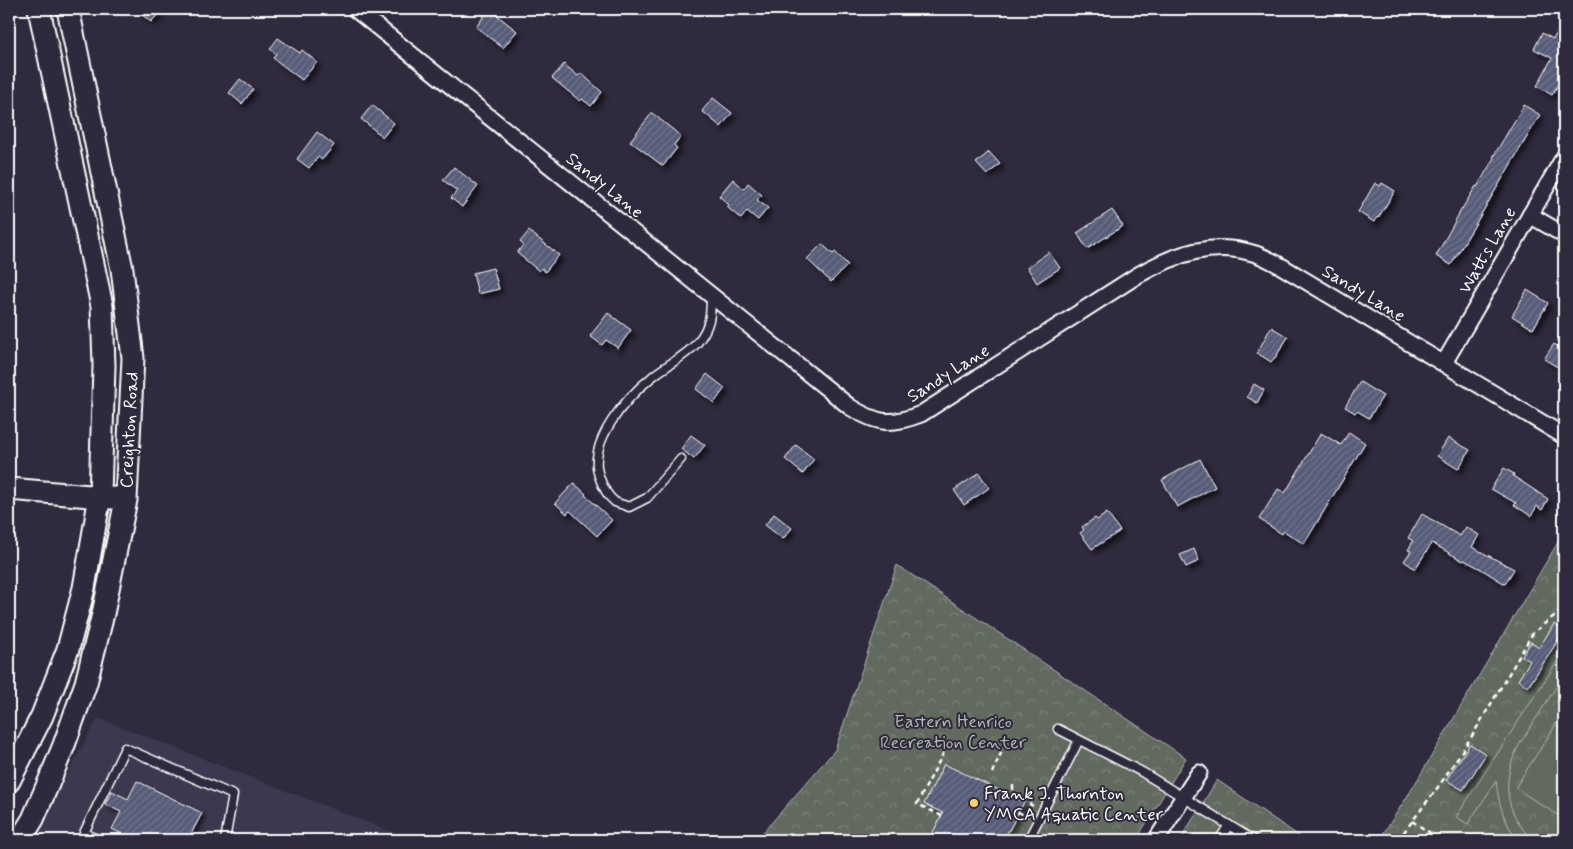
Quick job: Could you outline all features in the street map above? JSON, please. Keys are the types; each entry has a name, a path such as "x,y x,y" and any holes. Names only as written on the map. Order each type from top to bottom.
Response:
{"main road":[{"name":"Creighton Road","path":"9,781 42,716 68,649 84,588 100,496 104,366 102,306 39,9"},
{"name":"Creighton Road","path":"20,840 32,819 64,746 86,683 104,614 126,500 133,358 122,269 68,9"},
{"path":"9,489 100,496 126,500"}],"street":[{"name":"Sandy Lane","path":"355,9 712,294 850,407 874,420 904,421 921,414 1159,263 1192,252 1217,248 1246,251 1281,266 1564,436"},
{"name":"Watts Lane","path":"1444,363 1564,157"},
{"path":"1530,215 1564,235"},
{"path":"1156,840 1199,773"}],"lane":[{"path":"681,459 647,498 629,507 614,502 604,488 597,470 598,452 604,434 616,416 651,377 682,356 697,343 711,316 712,294"},
{"path":"1058,729 1142,772 1253,840"},
{"path":"1028,840 1079,740"},
{"path":"99,840 84,833 125,748 233,794 225,840"},
{"path":"1219,840 1229,825"}],"path":[{"path":"1398,840 1441,784 1533,634 1564,608"},
{"path":"942,816 917,804 945,750"},
{"path":"992,773 1002,751"},
{"path":"1013,785 1012,792 1016,797 1033,806"},
{"path":"1018,812 1028,817"},
{"path":"1412,821 1441,840"}],"shaded area":[{"path":"98,718 413,840 31,840"}],"green space":[{"path":"1564,532 1564,840 1379,840 1412,789"},
{"name":"Eastern Henrico Recreation Center","path":"897,565 1186,758 1136,840 763,840 760,836 835,750"},
{"path":"1564,651 1564,675 1519,745 1510,771 1508,795 1511,806 1516,818 1532,840 1518,840 1509,826 1500,805 1496,781 1468,824 1456,817"},
{"path":"1564,712 1564,819 1515,788"},
{"path":"1217,780 1305,840 1180,840"}],"building":[{"path":"135,9 163,9 151,22"},
{"path":"489,9 517,31 503,48 476,27"},
{"path":"1564,22 1564,74 1552,95 1537,86 1552,58 1534,49 1542,33 1553,39"},
{"path":"278,38 300,53 302,50 317,62 302,80 273,58 276,54 270,49"},
{"path":"564,64 578,76 581,73 602,92 591,106 582,99 580,101 552,78"},
{"path":"240,79 253,89 242,104 229,93"},
{"path":"713,98 732,113 721,127 702,111"},
{"path":"372,105 394,123 383,137 361,119"},
{"path":"1524,105 1540,115 1451,265 1436,256"},
{"path":"652,113 681,136 674,145 677,148 663,166 630,141"},
{"path":"317,132 334,145 322,160 318,157 309,168 297,159"},
{"path":"989,152 1000,164 987,175 976,163"},
{"path":"454,167 478,186 462,207 451,198 457,191 443,180"},
{"path":"733,179 744,189 748,183 762,195 757,200 768,208 758,220 747,211 741,219 727,207 729,205 719,196"},
{"path":"1375,183 1380,186 1382,183 1395,191 1374,222 1358,212"},
{"path":"1112,210 1123,226 1087,249 1077,233"},
{"path":"529,231 559,255 545,272 542,268 539,271 517,253 523,245 520,242"},
{"path":"822,244 833,254 835,252 848,265 831,282 807,259"},
{"path":"1049,252 1060,268 1037,283 1027,267"},
{"path":"493,268 499,289 478,294 473,273"},
{"path":"1527,290 1548,303 1533,329 1512,316"},
{"path":"608,313 631,330 618,348 606,340 602,345 590,336"},
{"path":"1271,327 1288,337 1271,362 1257,353"},
{"path":"1554,344 1564,350 1564,371 1544,359"},
{"path":"707,374 725,388 714,403 696,389"},
{"path":"1360,382 1383,396 1369,418 1345,407"},
{"path":"1254,384 1264,390 1257,403 1247,397"},
{"path":"1349,432 1365,443 1304,544 1284,531 1282,534 1259,519 1278,489 1285,493 1321,433 1341,445"},
{"path":"691,435 705,445 694,459 681,449"},
{"path":"1448,438 1470,450 1458,469 1437,456"},
{"path":"796,445 814,459 803,474 785,459"},
{"path":"1200,459 1215,487 1177,507 1162,480"},
{"path":"1504,468 1548,499 1542,510 1537,506 1531,516 1514,505 1516,503 1491,489"},
{"path":"979,473 989,488 964,505 954,490"},
{"path":"574,483 612,520 597,536 570,511 567,514 555,503"},
{"path":"1107,513 1120,531 1092,549 1080,533 1084,530 1082,527 1095,518 1097,520"},
{"path":"774,514 792,528 783,539 765,525"},
{"path":"1422,514 1460,536 1466,527 1479,535 1472,547 1514,569 1505,584 1432,543 1415,569 1404,561 1411,551 1408,550 1413,541 1408,538"},
{"path":"1194,549 1199,561 1186,567 1180,555"},
{"path":"1554,624 1564,631 1528,687 1518,680 1530,661 1522,656 1531,642 1539,648"},
{"path":"1470,744 1486,754 1463,790 1446,780"},
{"name":"Frank J. Thornton YMCA Aquatic Center","path":"944,764 1024,802 1004,840 929,840 943,813 924,804"},
{"path":"137,781 202,813 188,840 134,840 112,829 121,812 105,804 112,791 128,799"}],"place":[{"name":"Frank J. Thornton YMCA Aquatic Center","path":"974,803"}]}
